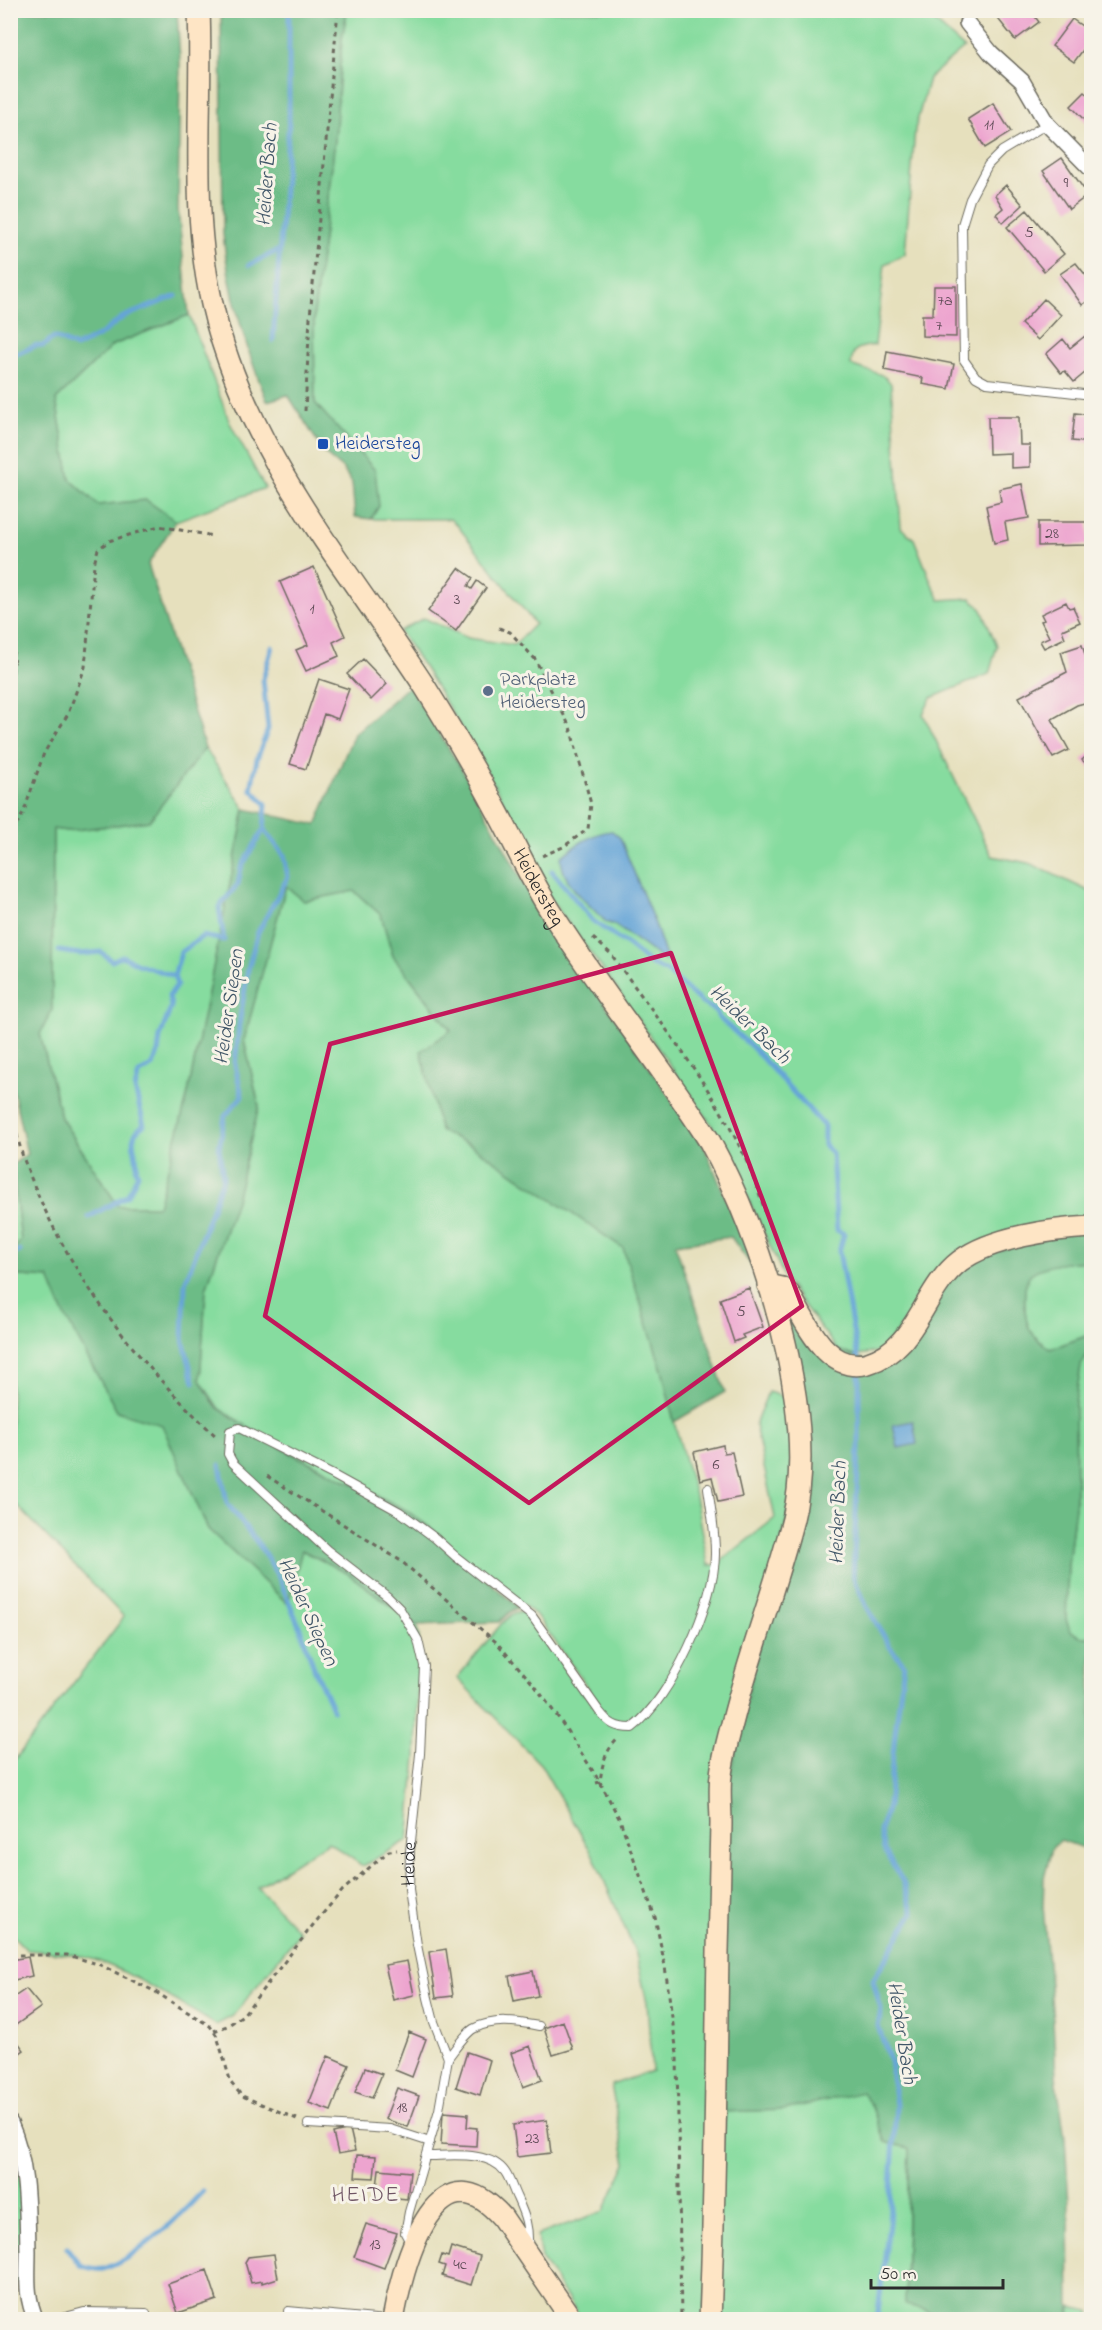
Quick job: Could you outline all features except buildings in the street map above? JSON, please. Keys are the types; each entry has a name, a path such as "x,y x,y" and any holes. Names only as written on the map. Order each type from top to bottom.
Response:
{"main road":[{"name":"Heidersteg","path":"199,10 200,205 206,270 220,336 238,390 290,488 389,632 450,727 549,909 710,1142 728,1175 747,1219 786,1348 793,1387 799,1473 793,1518 747,1667 721,1776 710,2319"},
{"path":"768,1285 782,1288 789,1294 828,1353 842,1362 859,1365 888,1355 900,1345 948,1272 970,1255 1019,1238 1092,1227"},
{"path":"393,2319 398,2292 412,2246 422,2225 437,2205 452,2195 467,2193 482,2198 495,2209 527,2251 572,2319"}],"street":[{"path":"967,23 990,53 1022,81 1047,124 1092,170"},
{"path":"10,2123 20,2145 27,2194 27,2292 36,2319"}],"lane":[{"path":"1047,124 1002,150 988,165 970,199 962,225 963,350 968,368 976,377 987,383 1092,395"},
{"name":"Heide","path":"448,2058 434,2022 417,1945 409,1890 410,1851 420,1754 424,1666 418,1640 400,1609 327,1550 233,1463 228,1454 230,1431 239,1428 333,1475 400,1512 426,1531 454,1557 532,1616 609,1723 619,1728 632,1728"},
{"path":"632,1728 654,1708 689,1647 701,1621 716,1552 708,1488"},
{"path":"412,2246 405,2233 414,2191 439,2110 448,2058 471,2030 487,2024 504,2022 539,2026"},
{"path":"308,2124 390,2129 430,2142"},
{"path":"426,2156 475,2157 493,2161 505,2172 529,2229 527,2251"},
{"path":"288,2311 386,2319"},
{"path":"54,2319 84,2312 146,2313"}],"path":[{"path":"10,36 12,10"},
{"path":"305,411 310,317 338,10"},
{"path":"10,830 13,830 23,814 44,753 68,714 85,667 94,564 98,549 109,541 159,526 213,536"},
{"path":"10,560 14,595 13,678 10,708"},
{"path":"499,628 510,632 535,659 570,727 591,804 588,829 563,847 540,856"},
{"path":"538,852 543,865"},
{"path":"585,932 611,954 709,1092 729,1126 757,1183 769,1225"},
{"path":"596,1783 600,1782 603,1761 613,1744 632,1728"},
{"path":"214,2031 227,2026 243,2015 343,1890 389,1851 410,1851"},
{"path":"10,1955 67,1955 98,1964 153,1991 210,2026 221,2048 231,2083 242,2096 308,2124"}],"highlighted area":[{"path":"671,953 802,1306 529,1503 265,1316 330,1044"}],"green space":[{"path":"11,11 177,11 180,61 178,209 189,315 113,345 56,400 70,479 98,505 146,500 176,521 148,564 205,748 149,821 67,831 53,829 52,1010 40,1034 61,1118 118,1206 158,1206 187,1098 245,809 316,825 354,734 409,686 461,768 534,902 704,1146 759,1276 731,1237 675,1244 725,1392 674,1422 663,1373 623,1248 471,1145 440,1131 421,1051 451,1030 393,956 381,915 354,891 304,901 286,886 244,1040 259,1106 236,1200 206,1289 200,1380 216,1407 290,1453 404,1509 439,1534 519,1608 510,1612 499,1622 417,1625 347,1573 302,1550 288,1604 208,1529 162,1425 117,1411 64,1314 49,1278 11,1275 10,1255 21,1240 12,1165 27,1154 10,1076"},
{"path":"221,11 347,11 342,39 335,140 314,313 315,403 375,470 379,506 371,519 355,517 352,483 343,469 325,454 288,395 267,401 245,340 229,277 223,234"},
{"path":"347,11 923,11 964,48 929,78 915,129 905,254 885,264 875,345 857,349 853,354 851,365 879,374 888,379 891,384 901,528 914,539 940,600 971,598 982,610 997,646 989,674 931,698 923,714 992,856 1029,863 1091,892 1091,1224 886,1351 843,1357 787,1283 719,1135 607,975 546,893 533,856 479,757 426,670 399,631 424,618 468,638 514,645 535,624 450,519 371,519 379,506 327,417 315,403 314,313 335,140 342,39","holes":["612,831 620,838 655,924 667,960 606,922 570,883"]},
{"path":"189,315 230,423 265,488 176,521 146,500 98,505 70,479 56,400 113,345"},
{"path":"205,748 245,809 187,1098 158,1206 118,1206 61,1118 40,1034 52,1010 53,829 67,831 149,821"},
{"path":"286,886 304,901 354,891 381,915 393,956 451,1031 440,1131 471,1145 623,1248 663,1373 674,1422 694,1491 708,1565 716,1565 775,1518 755,1425 768,1392 792,1399 796,1430 704,2319 581,2319 541,2258 537,2235 604,2211 626,2163 611,2085 652,2071 647,2002 636,1954 593,1855 541,1765 457,1678 502,1623 512,1614 523,1612 530,1617 583,1694 589,1689 536,1615 457,1553 439,1534 404,1509 290,1452 220,1410 200,1380 206,1289 236,1200 259,1106 244,1040"},
{"path":"10,1152 21,1241 11,1255 10,1255"},
{"path":"1091,1227 1091,1261 1070,1262 1038,1270 1029,1277 1025,1292 1026,1318 1030,1330 1050,1349 1092,1334 1091,1349 1081,1365 1075,1403 1076,1498 1068,1564 1066,1619 1070,1630 1080,1637 1091,1637 1091,1851 1061,1840 1052,1848 1044,1878 1043,1906 1056,2076 1065,2139 1069,2205 1070,2319 945,2319 924,2309 905,2305 909,2148 885,2142 872,2107 862,2092 784,2110 716,2112 721,1816 799,1463 768,1285 820,1343 870,1362 961,1260"},
{"path":"1091,1261 1091,1334 1050,1349 1037,1339 1028,1325 1025,1292 1029,1277 1038,1270 1053,1265"},
{"path":"11,1275 49,1278 64,1314 117,1411 162,1424 208,1529 288,1604 301,1550 347,1573 417,1625 419,1637 416,1757 408,1840 363,1866 328,1842 257,1887 300,1932 233,2016 216,2025 160,1991 116,1968 64,1953 27,1950 11,1934 10,1766 124,1617 11,1499"},
{"path":"1091,1349 1091,1637 1080,1637 1070,1630 1066,1619 1068,1564 1076,1498 1075,1403 1081,1365"},
{"path":"862,2091 872,2107 885,2142 909,2148 905,2282 924,2309 945,2319 713,2320 719,2112 784,2110"},
{"path":"10,2133 23,2195 22,2280 11,2287"},
{"path":"1071,2307 1091,2311 1091,2319 1070,2320"}],"water":[{"path":"612,831 620,838 667,960 615,925 606,922 577,893 562,867 561,857 578,844 591,837"},
{"path":"913,1421 917,1444 898,1448 893,1425"}],"waterway":[{"name":"Heider Bach","path":"273,341 289,120 289,10"},
{"path":"249,265 279,250"},
{"path":"10,357 37,345 43,346 54,337 76,347 100,335 123,317 176,296"},
{"name":"Heider Siepen","path":"194,1382 183,1339 185,1283 223,1178 219,1148 225,1116 242,1096 235,1065 248,969 258,932 288,877 284,855 264,829 266,804 251,789 257,759 268,729 263,679 272,647"},
{"path":"59,951 80,954 101,952 112,961 122,956 174,976 181,952 203,936 224,940 219,907 238,884 241,868 264,829"},
{"name":"Heider Bach","path":"552,871 593,921 652,965 666,971 702,1003 716,1011 719,1018 753,1048 824,1126 824,1145 832,1153 837,1230 844,1234 839,1251 858,1359"},
{"path":"89,1217 128,1195 138,1174 133,1141 134,1136 144,1125 135,1089 139,1074 153,1065 158,1053 160,1037 171,1007 169,996 177,985 174,976"},
{"path":"10,1255 20,1251"},
{"name":"Heider Bach","path":"859,1368 859,1446 853,1576 866,1605 890,1647 904,1664 888,1806 880,1831 884,1850 903,1882 913,1913 873,1980 881,2009 878,2026 890,2061 896,2105 889,2223 877,2320"},
{"name":"Heider Siepen","path":"220,1465 227,1503 260,1546 279,1578 333,1710"},
{"name":"Heider Siepen","path":"67,2248 80,2265 103,2269 116,2264 157,2236 203,2191"}],"place":[{"name":"Heidersteg","path":"323,444"},
{"name":"Parkplatz Heidersteg","path":"488,691"}],"district":[{"name":"HEIDE","path":"366,2196"}]}
